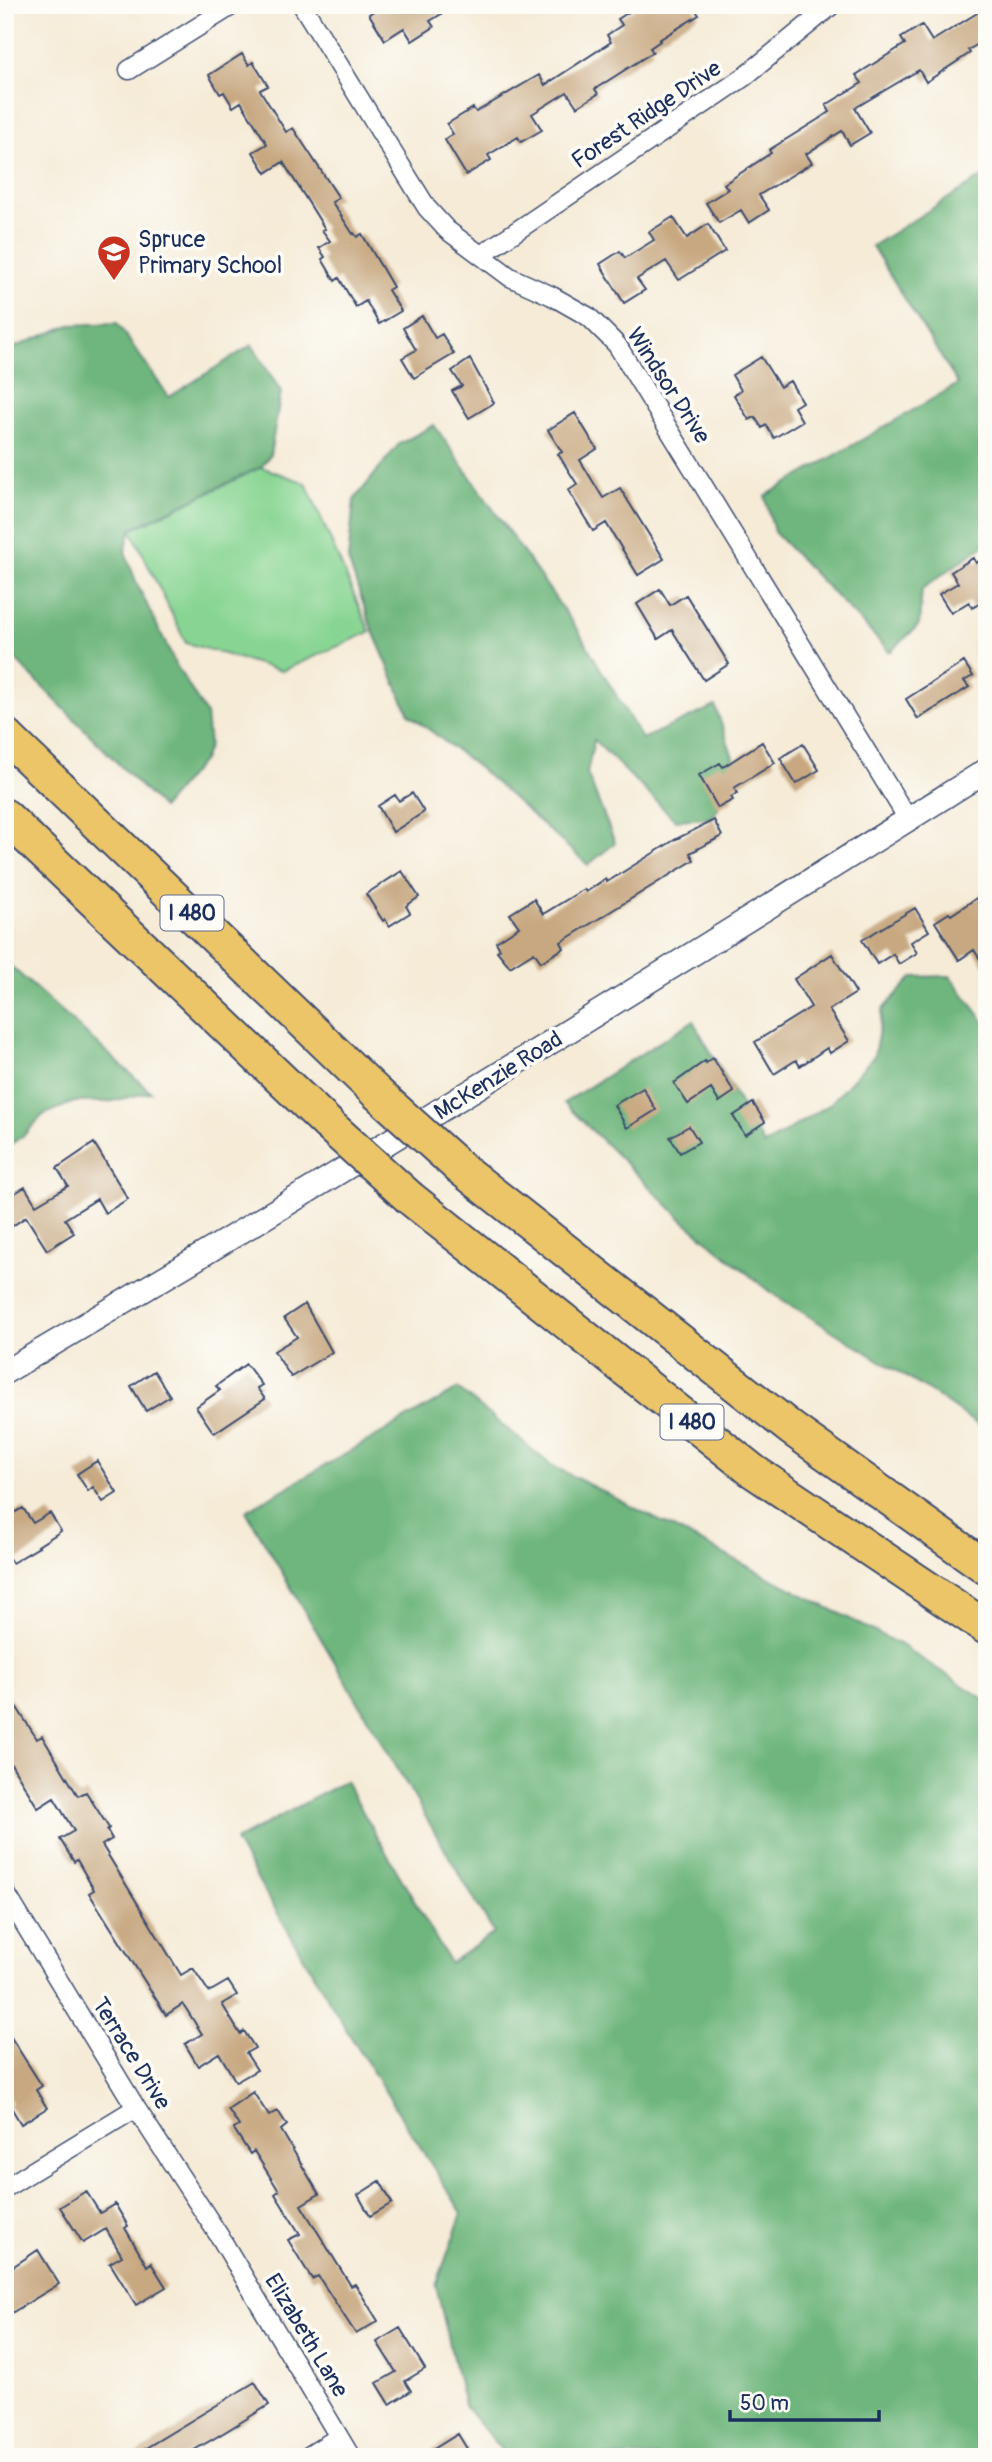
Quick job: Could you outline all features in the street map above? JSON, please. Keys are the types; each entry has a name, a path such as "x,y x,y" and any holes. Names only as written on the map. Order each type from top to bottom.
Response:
{"highway":[{"name":"I 480","path":"5,735 376,1093 459,1167 792,1429 987,1568"},
{"name":"I 480","path":"5,816 328,1124 411,1198 753,1471 987,1628"}],"street":[{"path":"129,70 233,5"},
{"name":"Windsor Drive","path":"302,5 427,208 447,230 510,277 589,317 617,345 908,819"},
{"name":"Forest Ridge Drive","path":"481,255 744,77 832,5"},
{"name":"McKenzie Road","path":"5,1372 231,1239 987,770"},
{"name":"Terrace Drive","path":"5,1892 136,2108 220,2237"},
{"path":"5,2188 136,2108"},
{"name":"Elizabeth Lane","path":"220,2237 351,2457"},
{"path":"307,2457 340,2438"}],"green space":[{"path":"987,174 987,543 922,589 919,625 890,652 774,532 765,496 958,384 872,246"},
{"path":"117,323 169,397 252,345 281,392 270,455 261,467 131,529 125,552 137,584 176,665 206,714 209,745 203,760 162,808 5,649 5,351 70,325"},
{"path":"434,425 579,632 642,739 715,706 739,774 712,818 675,820 594,740 587,773 615,843 588,865 479,768 409,714 372,629 348,560 354,500 399,444"},
{"path":"261,467 306,483 370,632 282,671 186,643 131,530"},
{"path":"5,961 151,1092 108,1102 74,1102 43,1115 24,1135 5,1148"},
{"path":"950,976 987,1025 987,1431 932,1393 770,1292 683,1220 564,1103 693,1021 764,1145 830,1104 874,1056 883,1009 913,977"},
{"path":"458,1389 551,1465 899,1644 987,1701 987,2457 507,2457 464,2405 436,2286 462,2213 349,2034 235,1841 345,1781 450,1963 494,1933 246,1511"}],"building":[{"path":"384,5 456,5 430,21 434,27 412,41 404,28 385,40 369,14"},
{"path":"640,5 692,5 699,15 659,40 650,48 653,52 595,89 598,94 577,107 567,92 532,114 542,130 521,142 518,137 488,155 491,160 466,175 445,140 453,134 447,124 473,108 476,112 539,75 545,85 611,42 607,35 622,25 618,19"},
{"path":"987,7 987,39 968,50 970,53 926,82 919,70 855,108 870,133 850,145 842,131 806,154 812,163 759,195 769,210 749,223 741,210 719,223 706,203 728,189 724,184 771,153 769,150 830,112 826,105 862,83 856,75 905,44 901,38 922,25 932,41"},
{"path":"242,54 249,65 253,62 268,86 260,90 286,132 293,128 339,198 332,202 353,234 357,237 362,234 393,287 388,290 401,311 379,324 366,301 356,307 339,278 335,281 319,248 330,241 322,230 325,229 283,162 266,173 253,152 267,144 241,102 233,107 224,92 220,94 209,75"},
{"path":"673,217 687,238 708,224 725,251 679,280 666,261 637,279 645,290 624,303 600,264 620,251 625,258 654,240 649,232"},
{"path":"422,316 435,338 442,334 454,354 414,378 402,358 416,350 403,328"},
{"path":"761,357 780,387 790,381 802,402 794,407 802,421 774,438 766,425 762,428 755,417 749,420 734,395 741,390 732,375"},
{"path":"470,359 494,403 469,418 452,391 462,386 452,371"},
{"path":"575,413 597,449 580,460 603,498 620,488 664,559 638,575 606,523 593,531 568,490 577,484 558,454 562,452 548,430"},
{"path":"987,557 987,599 972,608 969,602 951,613 939,594 958,583 951,572 973,558 976,563"},
{"path":"660,589 670,605 686,595 729,664 704,680 672,630 658,639 637,604"},
{"path":"964,662 973,676 964,681 969,687 918,719 906,699"},
{"path":"762,742 775,763 734,788 737,793 731,797 733,800 718,808 699,775 720,763 723,767"},
{"path":"803,744 819,770 796,784 780,758"},
{"path":"412,793 424,812 393,832 378,806 395,795 399,801"},
{"path":"714,820 722,836 690,853 694,860 561,942 564,948 541,962 534,952 510,967 497,951 500,949 496,942 519,927 510,914 534,899 543,914 584,889 586,892 605,879 607,882 676,839"},
{"path":"402,871 419,897 406,906 410,913 389,926 366,894"},
{"path":"987,891 987,970 974,950 959,960 935,922 949,913 951,915"},
{"path":"915,908 929,931 911,942 917,953 899,964 893,954 877,964 862,940"},
{"path":"832,954 856,993 829,1010 849,1041 830,1053 827,1048 800,1066 796,1060 774,1074 755,1042 811,1007 794,979"},
{"path":"713,1058 734,1092 719,1102 711,1089 688,1104 674,1083"},
{"path":"643,1088 656,1110 627,1128 614,1105"},
{"path":"753,1103 765,1122 745,1135 733,1116"},
{"path":"689,1126 699,1142 680,1153 670,1137"},
{"path":"94,1143 128,1199 105,1213 97,1199 65,1219 74,1233 47,1250 26,1217 5,1231 5,1199 25,1187 36,1205 68,1186 57,1168"},
{"path":"305,1304 332,1352 291,1377 274,1351 297,1337 284,1318"},
{"path":"246,1364 262,1385 257,1388 265,1399 214,1433 196,1407 220,1390 216,1386"},
{"path":"154,1371 170,1396 146,1411 131,1386"},
{"path":"97,1461 117,1493 103,1502 93,1487 88,1491 77,1474"},
{"path":"23,1508 33,1523 50,1513 61,1531 12,1563 5,1552 5,1518"},
{"path":"5,1689 37,1739 42,1736 78,1796 86,1792 109,1828 107,1830 112,1839 102,1845 181,1975 193,1968 209,1992 228,1981 237,1995 222,2004 240,2034 244,2031 255,2048 246,2053 257,2070 236,2082 219,2053 198,2066 185,2044 202,2034 183,2004 166,2015 89,1893 94,1890 77,1860 74,1862 60,1839 74,1831 54,1798 38,1808 5,1754"},
{"path":"5,2028 42,2086 36,2090 47,2108 21,2124 5,2092"},
{"path":"253,2092 269,2116 278,2111 287,2125 281,2130 319,2194 301,2205 351,2286 355,2284 378,2321 356,2334 318,2276 312,2279 288,2240 300,2234 275,2194 279,2191 254,2151 250,2154 234,2129 239,2126 228,2109"},
{"path":"380,2181 392,2203 370,2216 358,2195"},
{"path":"86,2191 100,2213 115,2204 128,2226 125,2228 147,2266 151,2263 166,2287 136,2305 110,2263 122,2256 106,2229 83,2243 60,2207"},
{"path":"38,2250 59,2284 5,2317 5,2272"},
{"path":"400,2328 425,2369 405,2381 411,2391 390,2404 377,2383 396,2372 377,2342"},
{"path":"255,2382 269,2405 220,2435 182,2457 131,2457"},
{"path":"458,2434 472,2457 421,2457"}],"place":[{"name":"Spruce Primary School","path":"114,282"}]}
